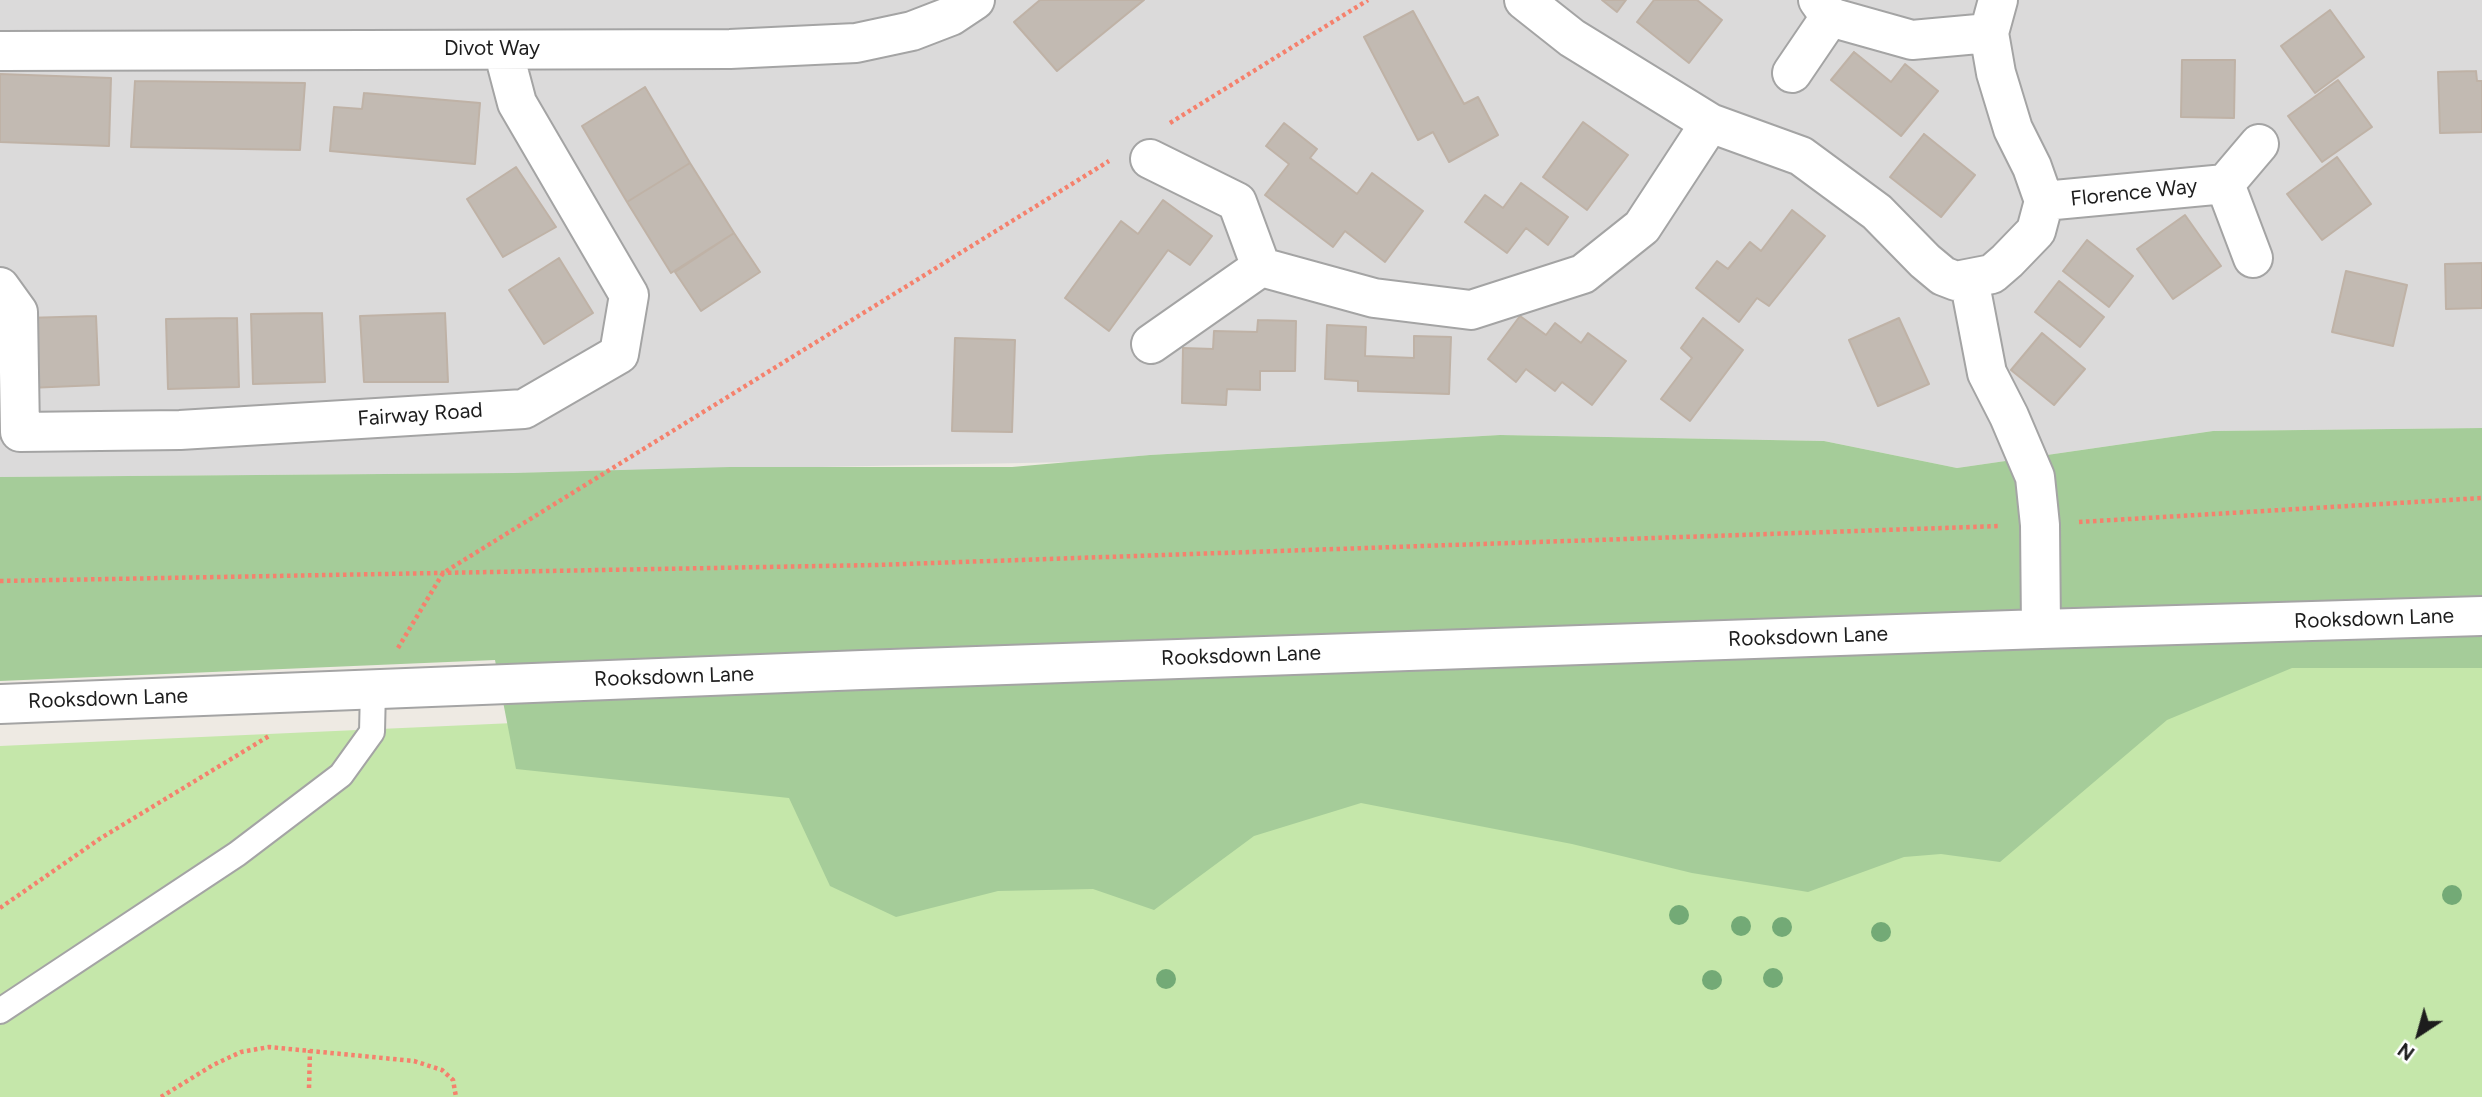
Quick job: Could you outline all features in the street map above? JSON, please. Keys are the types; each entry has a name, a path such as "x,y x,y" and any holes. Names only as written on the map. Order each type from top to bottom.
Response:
{"street":[{"name":"Divot Way","path":"0,51 730,49 856,43 912,32 951,16 975,0"},
{"path":"1524,0 1572,38 1710,123 1801,156 1877,212 1943,276 1956,281 1969,279 1987,373 2035,477 2040,525 2041,628"},
{"name":"Florence Way","path":"1792,73 1824,8 1912,40 1994,17 1996,73 2013,129 2032,167 2044,201 2036,230 2007,261 1992,274 1969,279"},
{"name":"Fairway Road","path":"0,287 18,312 20,432 180,430 524,409 619,354 629,295 517,103 503,50"},
{"path":"1261,267 1374,298 1471,310 1583,274 1642,227 1710,123"},
{"name":"Florence Way","path":"2044,201 2225,184 2259,144"},
{"path":"1134,157 1237,202 1261,267"},
{"name":"Florence Way","path":"2225,184 2253,258"},
{"path":"1151,344 1261,267"},
{"name":"Rooksdown Lane","path":"0,704 2041,628 2482,615"}],"lane":[{"path":"0,1011 237,854 341,775 372,732 373,689"}],"path":[{"path":"1167,125 1368,0"},
{"path":"373,689 443,573 1134,157"},
{"path":"0,581 874,565 2040,525 2482,498"},
{"path":"0,908 101,838 271,735"},
{"path":"160,1097 213,1065 241,1052 269,1047 414,1060 442,1070 453,1080 456,1097"},
{"path":"309,1088 310,1050"}],"shaded area":[{"path":"0,0 2482,0 2482,428 2213,431 1957,468 1824,441 1500,435 1150,455 1073,462 513,473 0,477"}],"green space":[{"path":"2482,428 2482,668 2292,668 2167,720 2000,862 1941,854 1904,857 1808,892 1692,873 1572,844 1361,803 1254,836 1154,910 1093,889 998,891 896,917 830,886 789,798 516,769 495,660 0,681 0,477 513,473 730,467 1012,467 1150,455 1500,435 1824,441 1957,468 2213,431"},
{"path":"2482,646 2482,1097 0,1097 0,746 2033,655"}],"building":[{"path":"1040,0 1144,0 1057,71 1014,22"},
{"path":"1602,0 1626,0 1617,12"},
{"path":"1654,0 1697,0 1722,20 1689,63 1637,22"},
{"path":"2330,10 2364,57 2315,93 2281,46"},
{"path":"1413,11 1464,104 1478,97 1498,135 1449,162 1433,132 1418,140 1364,37"},
{"path":"1854,52 1891,82 1905,64 1938,91 1901,136 1831,80"},
{"path":"2182,60 2235,60 2234,118 2181,117"},
{"path":"2476,71 2477,81 2482,81 2482,132 2440,133 2438,72"},
{"path":"0,74 111,78 109,146 0,142"},
{"path":"2338,80 2372,127 2322,162 2288,116"},
{"path":"135,81 305,83 300,150 131,147"},
{"path":"645,87 690,163 627,202 582,126"},
{"path":"364,93 480,103 475,164 330,151 334,107 362,109"},
{"path":"1583,122 1628,155 1587,210 1543,177"},
{"path":"1284,123 1317,149 1310,158 1357,194 1372,173 1423,211 1385,262 1345,231 1333,247 1265,195 1289,164 1266,146"},
{"path":"1924,134 1975,175 1941,217 1890,177"},
{"path":"2337,157 2371,204 2322,240 2287,194"},
{"path":"690,163 734,233 671,273 627,202"},
{"path":"516,167 556,227 503,257 467,199"},
{"path":"1521,183 1568,217 1548,245 1526,228 1507,253 1465,222 1485,195 1503,208"},
{"path":"1163,200 1212,236 1190,265 1168,250 1109,331 1065,298 1121,221 1138,234"},
{"path":"1792,210 1825,236 1769,306 1757,298 1739,322 1696,288 1717,261 1728,269 1750,242 1761,251"},
{"path":"2185,215 2221,266 2173,299 2137,249"},
{"path":"734,233 760,272 701,311 675,272"},
{"path":"2087,240 2133,276 2109,307 2063,271"},
{"path":"559,258 593,313 544,344 509,290"},
{"path":"2482,263 2482,308 2446,309 2445,264"},
{"path":"2346,271 2407,285 2393,346 2332,332"},
{"path":"2059,281 2104,317 2080,347 2035,312"},
{"path":"322,313 325,382 253,384 251,314"},
{"path":"445,313 448,382 364,382 360,316"},
{"path":"96,316 99,385 28,388 25,318"},
{"path":"1520,316 1546,335 1555,323 1581,343 1588,333 1626,361 1592,405 1562,382 1555,391 1526,369 1516,382 1488,359"},
{"path":"237,318 239,387 168,389 166,319"},
{"path":"1703,318 1743,350 1690,421 1661,399 1692,358 1681,348"},
{"path":"1899,318 1929,384 1878,406 1849,340"},
{"path":"1258,320 1296,321 1295,371 1260,371 1260,390 1227,389 1226,405 1182,403 1183,348 1213,349 1214,331 1257,332"},
{"path":"1327,325 1366,327 1365,356 1414,358 1414,336 1451,337 1449,394 1358,391 1358,381 1325,379"},
{"path":"2042,333 2085,369 2054,405 2011,370"},
{"path":"955,338 1015,340 1012,432 952,431"}]}
